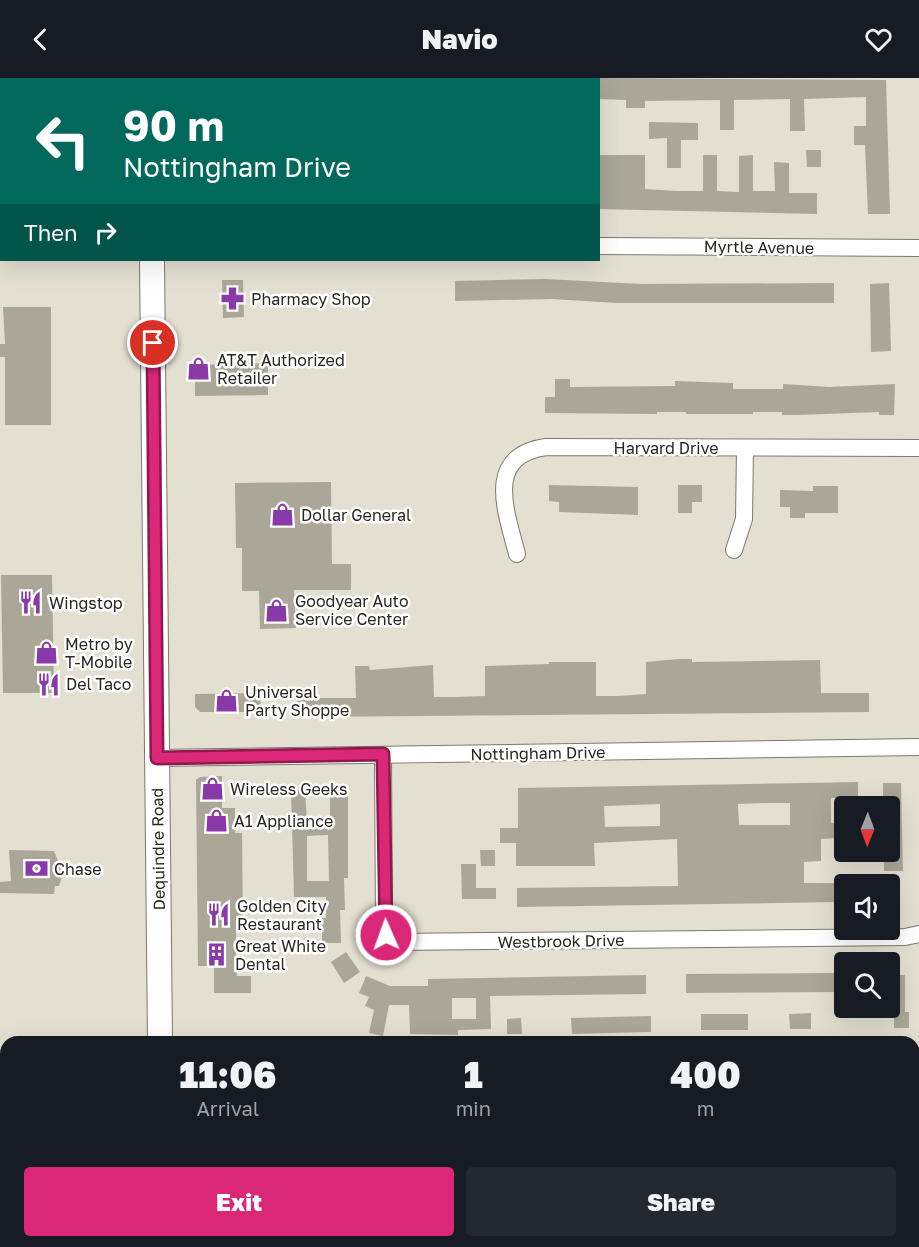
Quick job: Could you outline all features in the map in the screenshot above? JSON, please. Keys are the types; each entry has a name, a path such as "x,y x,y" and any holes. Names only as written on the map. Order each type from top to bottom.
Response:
{"main road":[{"name":"Dequindre Road","path":"152,261 160,1036"}],"street":[{"name":"Myrtle Avenue","path":"600,246 919,249"},
{"name":"Harvard Drive","path":"517,554 505,500 505,481 508,467 515,457 530,449 546,447 919,448"},
{"path":"734,550 744,519 745,448"},
{"name":"Nottingham Drive","path":"157,758 919,747"},
{"name":"Westbrook Drive","path":"383,754 384,928 386,935 395,942 904,937 919,934"}],"building":[{"path":"600,78 886,80 890,214 868,214 865,145 854,145 854,126 866,126 866,97 804,99 805,131 790,131 790,99 734,100 734,130 720,130 720,100 645,101 645,108 626,108 626,100 600,99"},
{"path":"649,122 698,123 698,140 681,140 681,168 667,168 667,138 649,139"},
{"path":"806,150 821,150 821,167 807,167"},
{"path":"600,155 645,155 645,189 677,191 703,191 703,155 717,155 717,191 739,192 739,156 753,155 753,191 775,191 774,162 789,163 789,193 817,193 817,214 600,209"},
{"path":"545,279 642,284 834,283 834,303 617,303 552,299 455,301 455,281"},
{"name":"Pharmacy Shop","path":"222,280 243,280 244,317 223,318"},
{"path":"889,283 891,351 871,352 870,284"},
{"path":"3,307 51,307 51,425 5,425 5,357 0,357 0,344 5,344"},
{"path":"268,363 268,395 195,396 195,365"},
{"path":"555,379 570,379 570,387 675,386 675,381 733,383 733,389 783,389 783,384 829,387 895,384 894,415 879,415 879,412 798,415 782,415 782,412 753,412 753,414 545,413 545,397 555,397"},
{"path":"331,482 332,564 351,564 351,590 294,590 296,628 260,629 259,591 242,591 242,548 236,548 235,483"},
{"path":"549,485 638,487 638,515 559,512 559,502 549,501"},
{"path":"678,485 702,485 702,502 692,502 692,513 678,513"},
{"path":"813,486 838,486 838,513 805,513 805,518 790,518 790,507 780,507 780,490 813,491"},
{"path":"1,575 52,575 54,693 3,693"},
{"path":"692,659 692,662 820,660 821,693 869,693 869,712 297,717 297,698 356,698 355,666 369,666 370,670 433,665 434,697 457,697 485,696 485,666 596,662 596,696 618,696 646,694 646,662"},
{"name":"Universal Party Shoppe","path":"260,693 261,712 200,712 195,707 195,694"},
{"path":"222,776 222,808 235,808 235,833 242,833 243,926 236,926 236,964 237,976 251,976 251,993 214,993 214,966 198,966 196,780 200,777"},
{"path":"858,782 858,796 831,798 831,823 834,823 834,838 821,839 821,861 804,862 804,883 834,883 834,902 517,907 517,888 678,886 677,839 594,843 595,866 516,866 516,843 500,843 500,828 518,828 518,788","holes":["790,803 790,825 739,825 738,804","660,804 660,826 605,827 604,806"]},
{"path":"883,783 901,783 903,871 884,871 884,862 900,862 900,796 883,796"},
{"path":"330,789 348,789 348,878 344,878 345,910 340,910 341,943 322,943 322,918 326,918 326,897 294,897 291,790 305,790 307,822 330,822","holes":["328,835 329,881 307,881 307,836"]},
{"name":"Chase","path":"9,850 54,851 63,873 59,886 55,886 54,894 0,893 0,882 11,881"},
{"path":"480,850 495,850 495,866 481,866"},
{"path":"461,864 476,864 476,888 496,888 496,899 462,899"},
{"path":"346,952 360,972 344,983 331,962"},
{"path":"834,973 834,992 686,993 686,974"},
{"path":"646,975 646,994 490,996 491,1029 458,1030 458,1035 410,1034 409,1005 389,1005 383,1036 369,1033 374,1010 365,1006 369,997 359,993 366,976 390,986 428,986 428,979","holes":["452,998 476,998 476,1019 452,1019"]},
{"path":"900,975 905,975 905,1012 909,1012 909,1028 894,1028 894,1018 900,1018"},
{"path":"811,1013 811,1029 790,1029 789,1014"},
{"path":"701,1014 748,1014 748,1030 701,1030"},
{"path":"651,1016 651,1032 572,1034 571,1018"},
{"path":"521,1018 522,1034 507,1034 507,1019"}],"place":[{"name":"Pharmacy Shop","path":"233,299"},
{"name":"AT&T Authorized Retailer","path":"199,369"},
{"name":"Dollar General","path":"283,515"},
{"name":"Wingstop","path":"31,603"},
{"name":"Goodyear Auto Service Center","path":"277,610"},
{"name":"Metro by T-Mobile","path":"47,653"},
{"name":"Del Taco","path":"48,684"},
{"name":"Universal Party Shoppe","path":"227,701"},
{"name":"Wireless Geeks","path":"212,789"},
{"name":"A1 Appliance","path":"216,821"},
{"name":"Chase","path":"36,869"},
{"name":"Golden City Restaurant","path":"219,915"},
{"name":"Great White Dental","path":"217,955"}],"route":[{"path":"153,343 157,758 383,754 384,928 386,935"}]}
